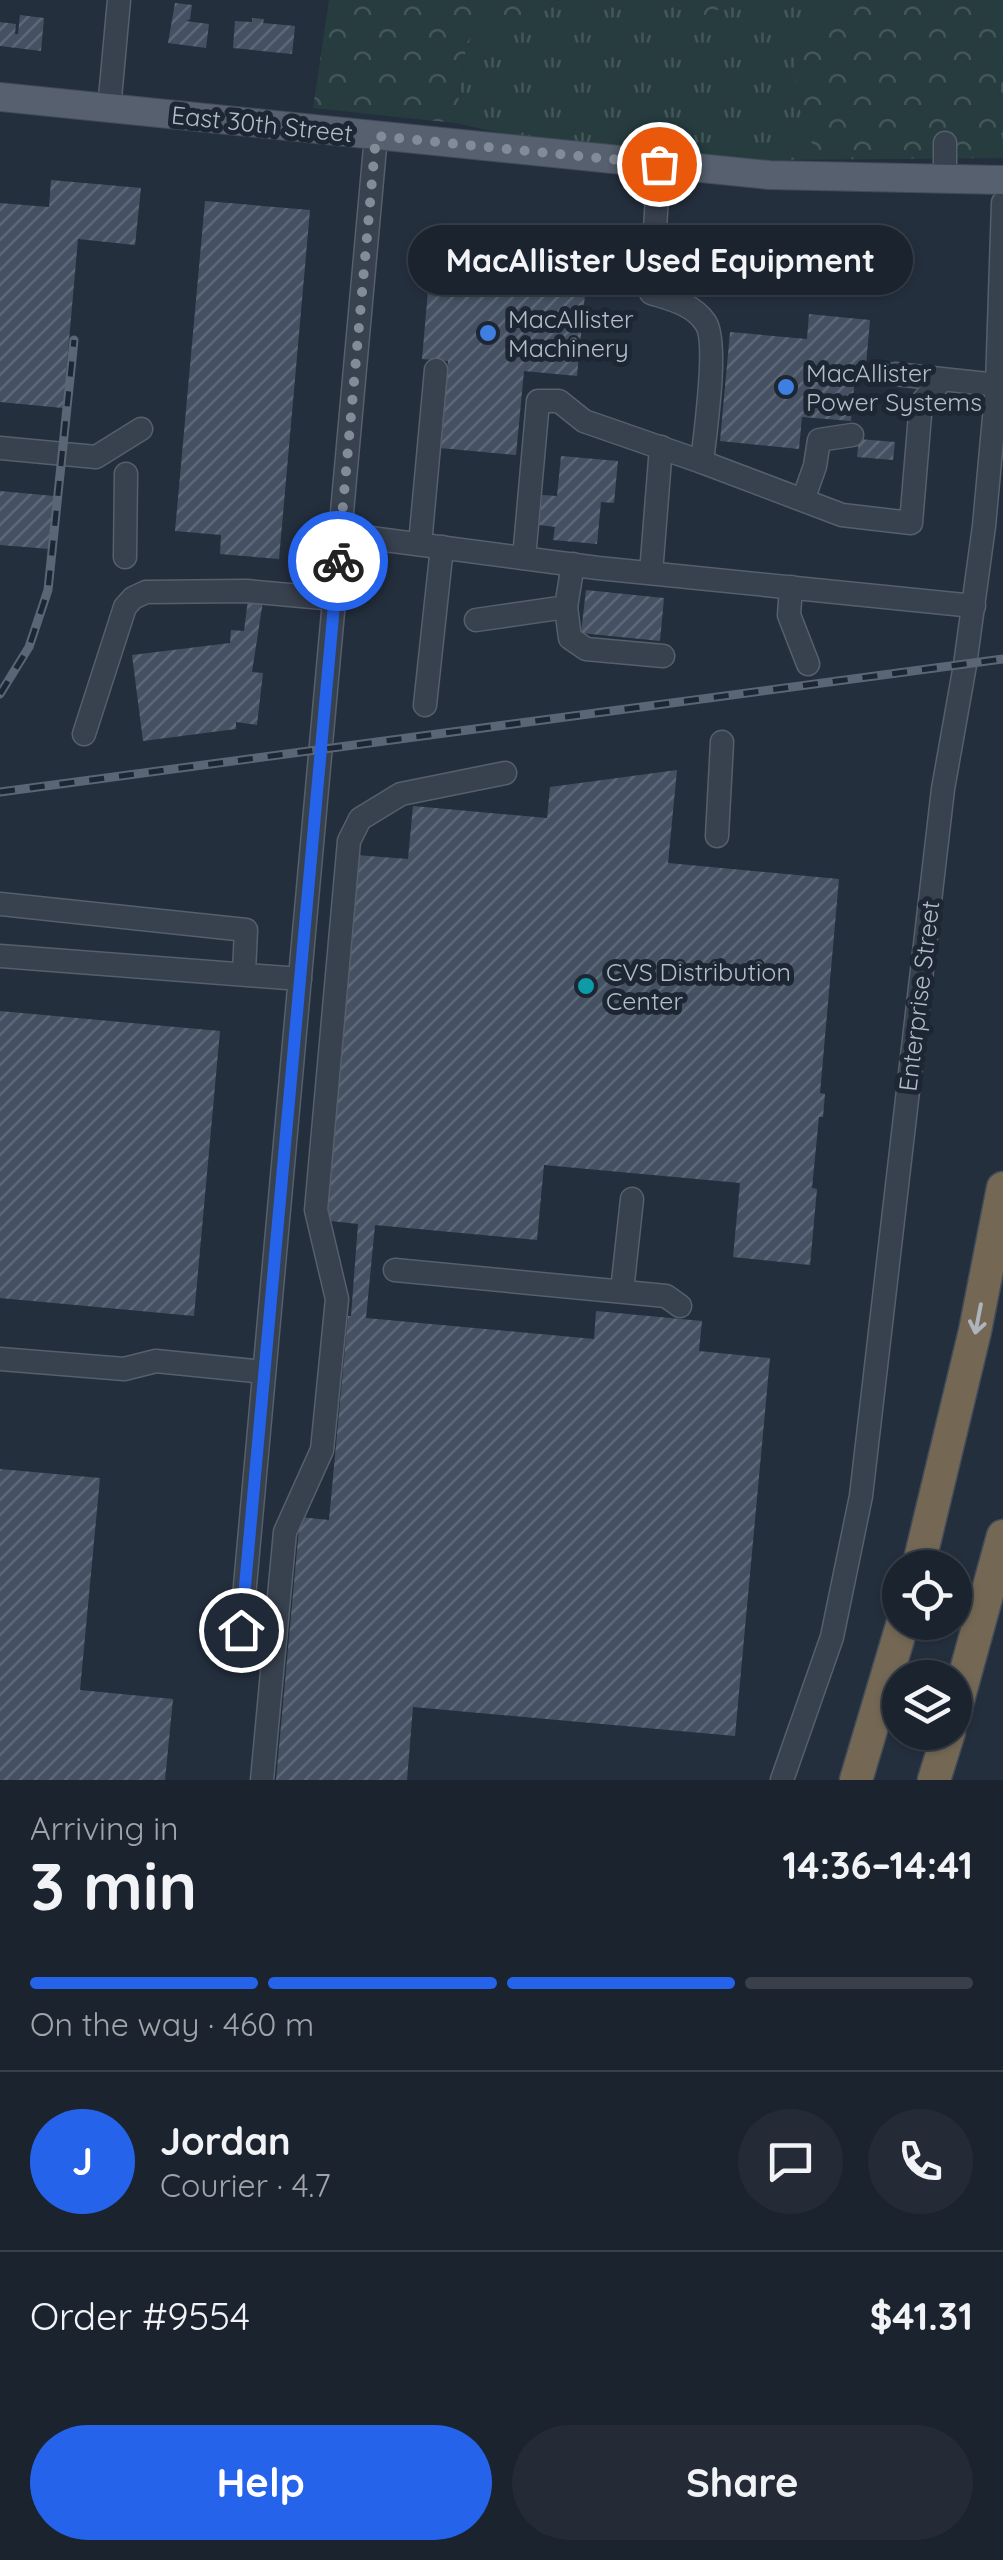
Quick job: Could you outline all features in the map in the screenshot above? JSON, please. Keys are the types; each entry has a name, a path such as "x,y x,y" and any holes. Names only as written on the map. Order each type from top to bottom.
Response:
{"highway":[{"path":"922,1550 975,1332 1003,1188"},
{"path":"969,1660 1003,1536"},
{"path":"856,1780 899,1640"},
{"path":"934,1780 943,1750"}],"main road":[{"name":"East 30th Street","path":"0,97 818,178 1003,180"}],"street":[{"path":"109,108 119,0"},
{"path":"241,1630 376,136"},
{"path":"945,143 945,177"},
{"path":"659,164 650,293 686,305 707,323 712,343 702,462"},
{"name":"Enterprise Street","path":"782,1780 824,1664 848,1574 861,1496 878,1280 943,789 974,606 996,385 1003,202"},
{"path":"425,705 436,370"},
{"path":"895,374 996,385"},
{"path":"524,558 538,402 559,401 584,421 842,514 911,523 921,403 942,380"},
{"path":"96,458 140,429 126,474 126,557"},
{"path":"803,500 816,466 819,440 852,436"},
{"path":"651,573 661,446"},
{"path":"0,448 96,458 126,474"},
{"path":"340,534 651,573 974,606"},
{"path":"572,564 566,606 570,638 586,650 663,656"},
{"path":"791,587 789,615 808,664"},
{"path":"84,734 125,608 133,598 146,592 246,591 334,599"},
{"path":"476,620 566,606"},
{"path":"716,836 722,742"},
{"path":"262,1780 284,1532 322,1450 337,1298 316,1210 349,842 360,819 401,794 505,774"},
{"path":"0,904 246,930 244,972"},
{"path":"0,956 300,979"},
{"path":"622,1292 632,1199"},
{"path":"395,1270 666,1296 680,1306"},
{"path":"0,1358 124,1369 156,1361 264,1372"}],"green space":[{"path":"329,0 555,0 530,26 478,28 467,42 455,123 313,108"},
{"path":"555,0 665,6 700,17 715,12 730,0 819,0 825,17 804,48 797,76 810,140 908,156 934,150 994,153 1003,141 1003,158 756,160 607,147 505,134 455,123 467,42 478,28 530,26"},
{"path":"555,0 730,0 715,12 699,17 665,6"},
{"path":"819,0 1003,0 997,120 1003,141 994,154 934,150 909,156 817,152 800,110 795,76 800,53 825,17"},
{"path":"1003,57 1003,141 997,120"}],"building":[{"path":"175,3 192,5 190,19 186,21 209,24 206,48 168,43"},
{"path":"20,15 44,18 41,51 0,46 0,22 16,24 18,34"},
{"path":"252,18 295,26 292,54 233,48 235,21 252,22"},
{"path":"51,180 141,188 135,245 78,239 63,408 0,402 0,203 49,207"},
{"path":"205,201 310,210 279,559 220,554 221,535 175,531"},
{"path":"429,279 585,294 577,376 524,371 516,455 440,448 448,361 422,359"},
{"path":"809,314 870,320 866,365 856,364 851,421 802,417 799,449 720,441 730,332 807,339"},
{"path":"859,439 895,442 893,460 857,457"},
{"path":"561,456 618,461 614,503 601,502 597,544 553,540 555,527 539,525 542,495 557,496"},
{"path":"0,491 54,496 49,549 0,545"},
{"path":"586,590 664,598 660,641 581,633"},
{"path":"248,599 263,601 252,672 263,673 257,725 236,722 236,729 143,741 132,655 230,643 231,630 244,631"},
{"path":"677,770 668,863 839,879 820,1093 825,1094 823,1117 819,1117 812,1188 817,1189 810,1265 733,1257 740,1183 544,1165 537,1240 375,1225 366,1318 594,1339 596,1311 702,1321 699,1351 770,1358 735,1736 413,1707 407,1780 276,1780 300,1517 329,1520 351,1316 358,1224 322,1220 356,855 408,859 413,806 547,818 550,787"},
{"path":"0,1011 220,1031 194,1316 0,1298"},
{"path":"0,1469 100,1478 80,1690 173,1699 165,1780 0,1780"}],"railway":[{"path":"0,694 29,647 48,590 74,340"},
{"path":"0,792 1003,659"}],"way so far":[{"path":"338,561 376,136 659,164"}],"place":[{"name":"MacAllister Used Equipment","path":"659,164"},
{"name":"MacAllister Machinery","path":"488,333"},
{"name":"MacAllister Power Systems","path":"786,387"},
{"name":"CVS Distribution Center","path":"586,986"}],"route":[{"path":"241,1630 338,561"}]}
